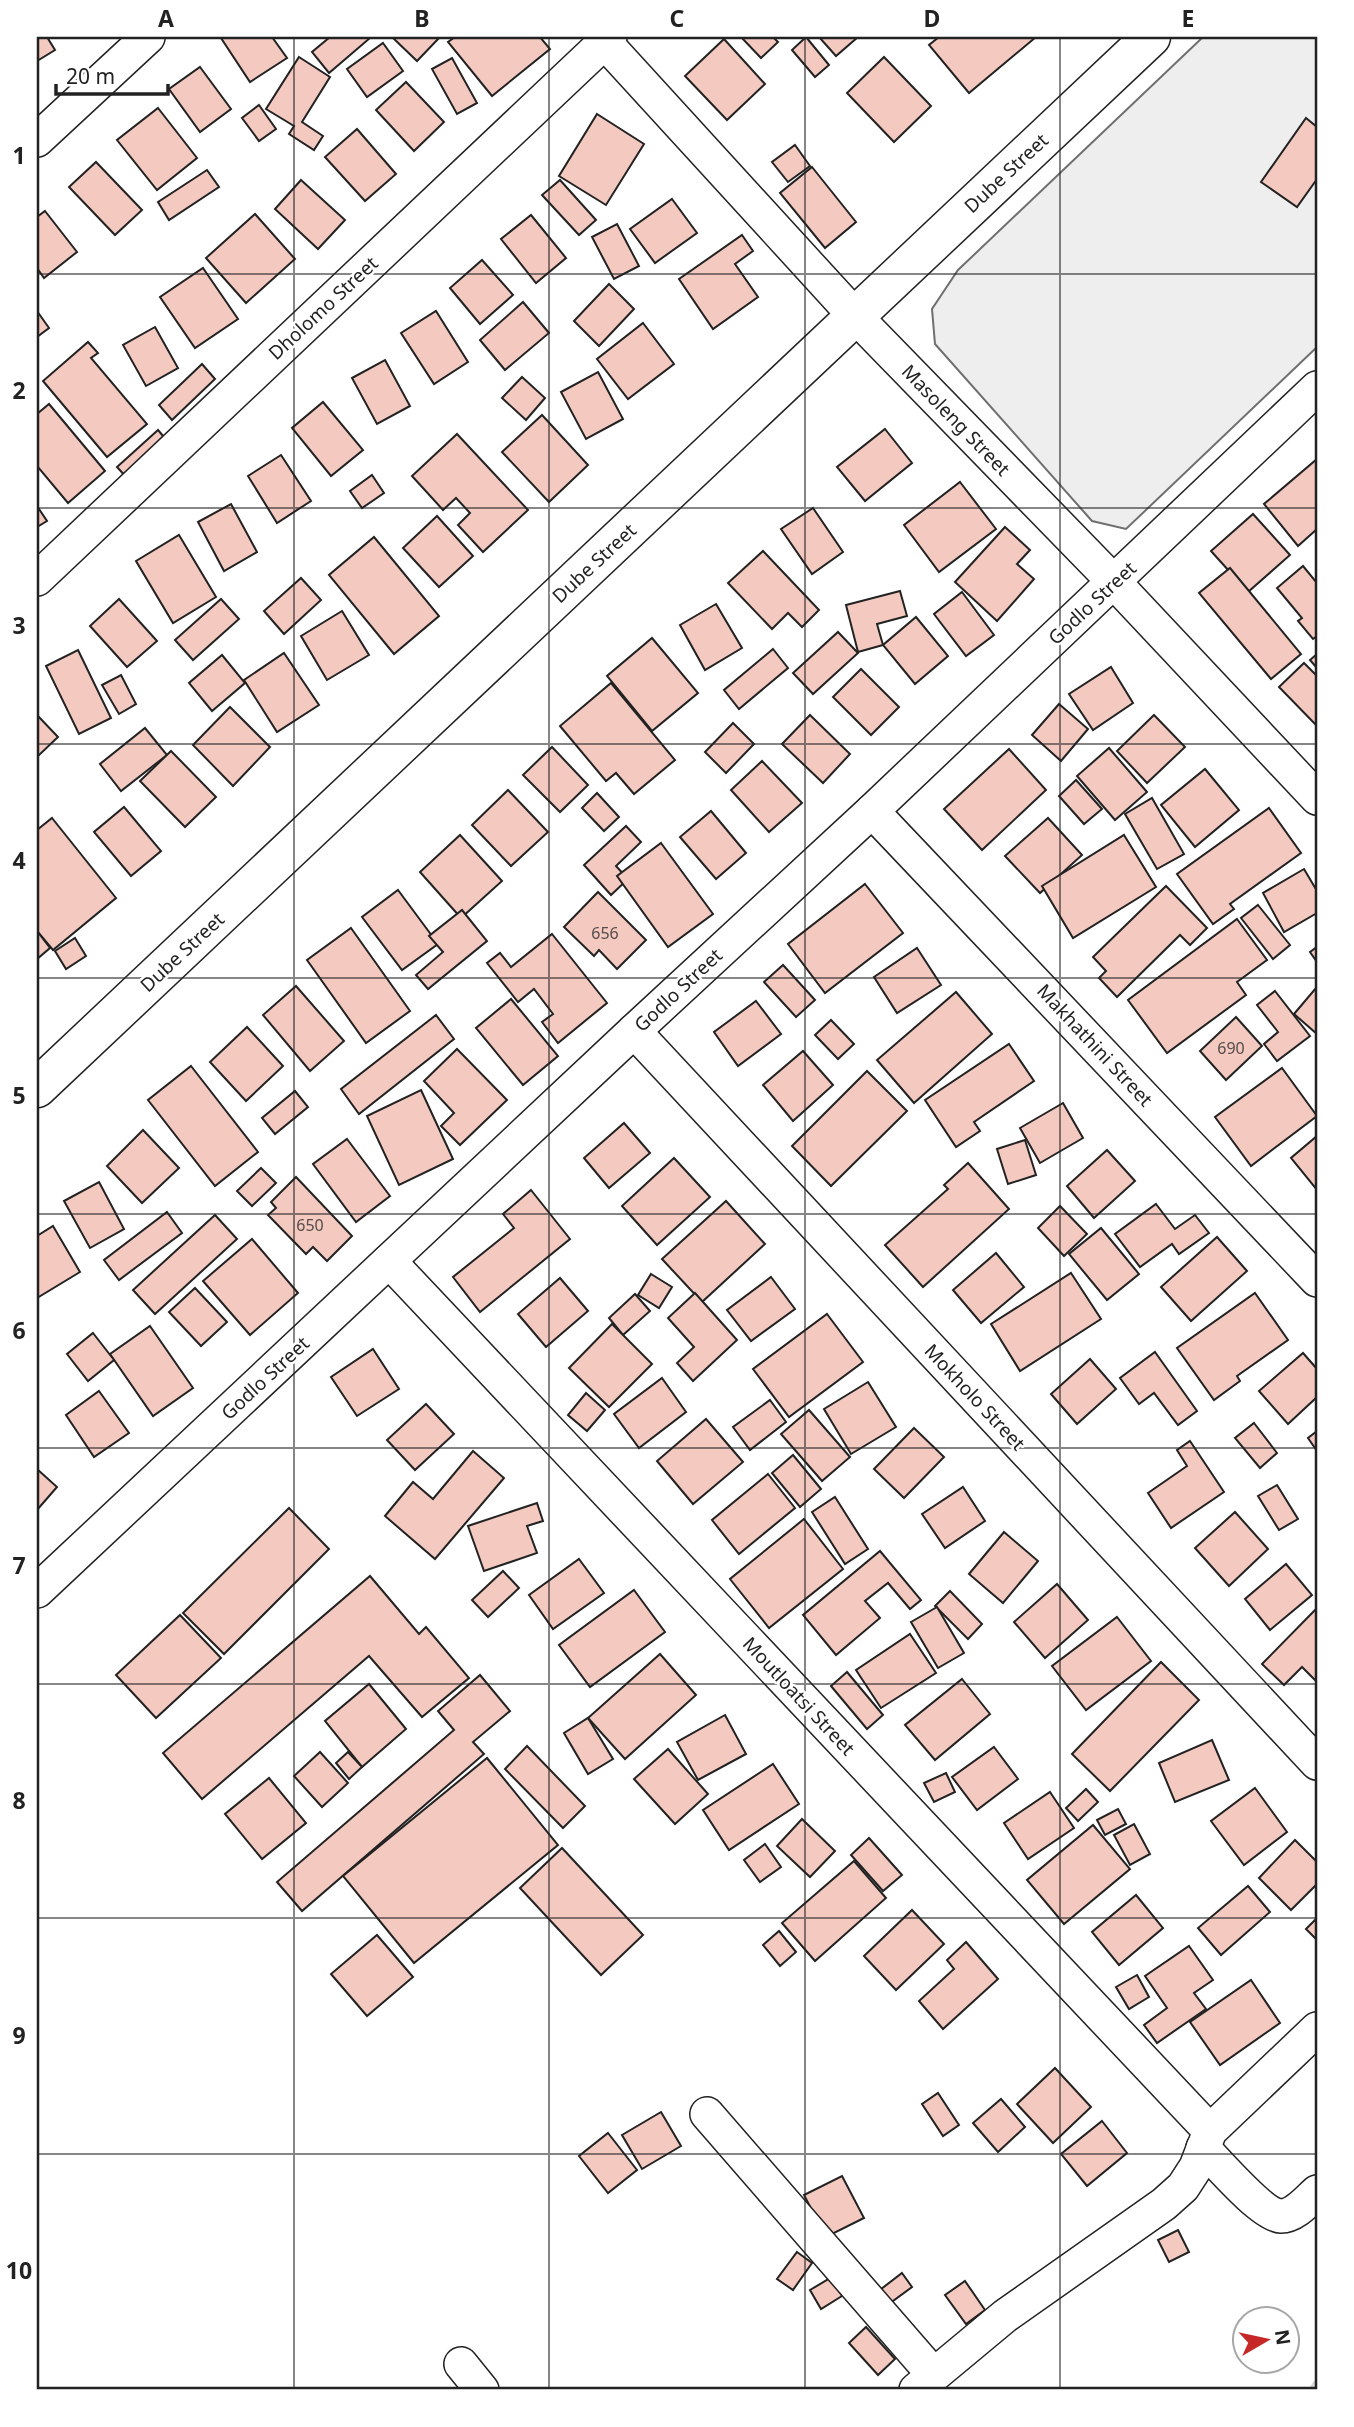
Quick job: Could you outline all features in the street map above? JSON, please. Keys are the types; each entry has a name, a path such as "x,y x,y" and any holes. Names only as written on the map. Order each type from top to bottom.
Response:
{"street":[{"path":"37,140 148,37"},
{"name":"Dube Street","path":"37,1088 1151,37"},
{"name":"Masoleng Street","path":"605,38 856,317 1114,582 1317,799"},
{"name":"Dholomo Street","path":"37,579 605,38"},
{"name":"Godlo Street","path":"37,1591 872,811 1317,388"},
{"name":"Makhathini Street","path":"872,811 1317,1280"},
{"name":"Mokholo Street","path":"634,1031 1317,1763"},
{"name":"Moutloatsi Street","path":"389,1262 1207,2139"},
{"path":"708,2115 924,2382 1005,2316 1164,2204 1183,2187 1196,2167 1207,2139 1317,2029"},
{"path":"1207,2139 1256,2202 1272,2213 1280,2216 1289,2214 1317,2192"},
{"path":"461,2364 482,2390"}],"shaded area":[{"path":"1203,37 1317,37 1317,347 1126,529 1092,521 935,344 932,309 958,270"}],"building":[{"path":"37,37 47,37 55,50 37,61"},
{"path":"272,37 287,58 250,82 221,38"},
{"path":"330,37 370,38 329,73 312,52"},
{"path":"392,37 440,37 417,61"},
{"path":"455,37 540,37 550,49 492,96 448,42"},
{"path":"741,37 773,37 778,42 761,58"},
{"path":"806,37 829,65 815,77 792,50"},
{"path":"819,37 858,37 836,56"},
{"path":"939,37 1036,37 969,93 929,45"},
{"path":"724,39 765,84 727,120 685,76"},
{"path":"383,43 403,71 367,97 347,69"},
{"path":"299,57 330,77 302,122 323,136 314,150 289,134 294,126 266,109"},
{"path":"884,57 931,106 894,142 847,93"},
{"path":"452,58 477,103 457,114 432,69"},
{"path":"200,67 231,109 200,132 169,89"},
{"path":"406,82 444,122 414,151 376,110"},
{"path":"259,105 276,129 259,141 242,118"},
{"path":"158,108 197,158 157,190 117,140"},
{"path":"597,114 644,144 606,205 559,176"},
{"path":"1306,118 1317,127 1317,179 1297,207 1261,182"},
{"path":"357,129 396,174 365,201 325,157"},
{"path":"795,145 810,166 788,182 772,162"},
{"path":"96,162 142,210 115,235 69,187"},
{"path":"812,167 856,222 825,248 780,193"},
{"path":"207,170 219,187 169,220 158,202"},
{"path":"301,180 345,220 318,249 275,209"},
{"path":"560,180 596,220 579,235 542,195"},
{"path":"672,199 697,233 655,263 630,229"},
{"path":"45,211 77,252 44,278 37,268 37,217"},
{"path":"255,214 295,259 246,303 206,258"},
{"path":"531,215 566,258 536,283 501,239"},
{"path":"617,224 639,266 614,279 592,237"},
{"path":"742,235 753,251 735,264 758,297 713,329 679,279"},
{"path":"482,260 513,295 480,324 450,288"},
{"path":"203,268 238,319 195,348 160,297"},
{"path":"609,284 634,309 599,346 574,321"},
{"path":"523,302 549,333 505,370 480,340"},
{"path":"37,311 49,328 37,337"},
{"path":"436,311 468,362 434,384 401,333"},
{"path":"643,323 674,364 628,399 597,359"},
{"path":"155,327 178,368 146,386 123,345"},
{"path":"88,342 98,353 91,358 147,424 107,457 43,381"},
{"path":"385,360 410,406 377,424 352,378"},
{"path":"202,364 215,379 172,420 159,405"},
{"path":"598,372 623,419 586,439 561,392"},
{"path":"522,377 545,398 526,420 502,398"},
{"path":"323,402 363,450 331,476 292,428"},
{"path":"49,404 105,471 68,503 37,466 37,414"},
{"path":"542,415 588,465 549,502 502,452"},
{"path":"885,429 912,463 865,501 837,467"},
{"path":"158,430 169,443 128,479 117,467"},
{"path":"457,434 528,510 483,552 458,525 470,513 456,498 443,510 412,476"},
{"path":"281,455 311,501 277,523 248,476"},
{"path":"1317,459 1317,529 1298,546 1264,504"},
{"path":"372,475 384,493 362,508 350,491"},
{"path":"960,482 996,529 939,572 904,525"},
{"path":"231,504 257,552 224,571 198,522"},
{"path":"37,506 47,521 37,527"},
{"path":"813,508 843,552 812,574 781,529"},
{"path":"1253,514 1290,555 1248,592 1211,551"},
{"path":"437,516 473,556 439,587 403,548"},
{"path":"1005,527 1030,550 1017,564 1034,579 997,621 955,582"},
{"path":"179,535 216,597 173,623 136,561"},
{"path":"374,537 439,616 394,654 329,575"},
{"path":"763,551 819,610 802,627 788,613 772,629 728,583"},
{"path":"1303,566 1317,583 1317,636 1313,639 1298,621 1302,618 1277,588"},
{"path":"1230,568 1301,654 1271,679 1199,593"},
{"path":"301,578 321,600 284,634 264,611"},
{"path":"900,591 907,616 877,624 883,645 858,652 846,605"},
{"path":"962,592 994,635 966,656 934,614"},
{"path":"119,599 157,641 127,667 90,626"},
{"path":"221,599 239,619 193,660 175,640"},
{"path":"716,604 742,648 705,670 680,625"},
{"path":"342,611 369,655 327,680 301,636"},
{"path":"916,617 948,656 915,684 883,645"},
{"path":"838,632 858,653 813,694 793,673"},
{"path":"652,638 698,693 652,731 607,676"},
{"path":"773,649 788,668 739,709 724,690"},
{"path":"78,650 111,718 79,734 46,666"},
{"path":"284,653 319,705 277,732 244,680"},
{"path":"1317,654 1317,668 1310,660"},
{"path":"222,655 245,683 212,711 189,683"},
{"path":"1304,663 1317,676 1317,726 1279,687"},
{"path":"1111,667 1133,703 1093,730 1069,694"},
{"path":"861,669 899,707 871,735 833,697"},
{"path":"121,675 136,704 119,714 102,685"},
{"path":"611,683 675,760 634,794 616,773 606,781 560,726"},
{"path":"1059,704 1088,729 1061,761 1032,735"},
{"path":"230,707 270,747 233,786 193,745"},
{"path":"37,715 58,737 37,757"},
{"path":"810,715 850,754 823,783 782,744"},
{"path":"1154,715 1185,747 1147,783 1117,751"},
{"path":"733,723 754,744 726,773 705,752"},
{"path":"145,728 167,755 121,791 100,764"},
{"path":"552,747 588,785 560,812 523,775"},
{"path":"1109,748 1147,792 1115,820 1077,776"},
{"path":"1009,749 1046,790 982,850 944,809"},
{"path":"171,751 216,797 185,827 140,781"},
{"path":"762,761 802,803 769,832 731,790"},
{"path":"1205,769 1239,810 1195,847 1161,805"},
{"path":"1076,780 1102,809 1084,824 1059,796"},
{"path":"508,790 548,832 511,866 472,825"},
{"path":"597,793 619,817 604,831 582,808"},
{"path":"1152,798 1184,854 1157,869 1125,814"},
{"path":"124,807 161,851 131,876 94,832"},
{"path":"1269,808 1301,853 1230,904 1234,909 1213,924 1177,874"},
{"path":"711,811 746,853 716,879 680,837"},
{"path":"52,818 116,898 53,950 37,931 37,830"},
{"path":"1048,818 1082,855 1040,893 1005,856"},
{"path":"626,826 641,842 616,866 628,879 611,895 584,865"},
{"path":"460,835 502,881 461,918 420,872"},
{"path":"1124,835 1156,887 1073,938 1042,886"},
{"path":"661,843 713,914 668,947 617,876"},
{"path":"1304,869 1317,891 1317,913 1284,932 1263,893"},
{"path":"865,884 903,933 825,993 788,944"},
{"path":"1166,886 1207,928 1190,945 1180,935 1117,997 1099,978 1106,971 1093,957"},
{"path":"398,890 438,944 402,970 362,917"},
{"path":"598,892 646,940 617,969 599,950 594,956 564,927"},
{"path":"1258,905 1290,945 1273,959 1241,918"},
{"path":"462,910 487,941 428,989 416,975 443,952 429,936"},
{"path":"1237,919 1267,960 1237,982 1246,995 1167,1053 1128,1000"},
{"path":"351,928 410,1011 366,1043 307,960"},
{"path":"37,931 50,948 37,959"},
{"path":"552,934 607,1003 558,1043 542,1022 553,1014 534,989 518,1002 487,963 500,953 511,967"},
{"path":"75,938 86,956 66,969 55,951"},
{"path":"1317,947 1317,962 1310,952"},
{"path":"917,948 941,985 897,1013 874,977"},
{"path":"783,965 815,1000 796,1017 764,982"},
{"path":"296,986 344,1041 310,1071 263,1015"},
{"path":"1317,989 1317,1034 1294,1014"},
{"path":"1275,991 1310,1036 1277,1061 1264,1044 1278,1032 1257,1005"},
{"path":"956,992 992,1034 914,1103 877,1060"},
{"path":"511,999 558,1056 523,1085 476,1028"},
{"path":"756,1001 781,1034 738,1066 714,1032"},
{"path":"436,1015 454,1039 359,1114 341,1089"},
{"path":"1236,1017 1262,1046 1226,1080 1200,1051"},
{"path":"831,1020 854,1044 838,1059 815,1035"},
{"path":"247,1027 283,1066 246,1101 210,1062"},
{"path":"1009,1044 1034,1081 974,1122 980,1131 956,1147 925,1100"},
{"path":"457,1049 507,1100 460,1145 441,1126 454,1113 424,1081"},
{"path":"803,1051 833,1085 793,1121 763,1085"},
{"path":"191,1066 258,1152 215,1186 148,1100"},
{"path":"1282,1068 1317,1116 1251,1166 1215,1117"},
{"path":"867,1071 907,1111 831,1186 792,1146"},
{"path":"421,1090 453,1159 399,1185 367,1116"},
{"path":"295,1091 308,1107 275,1134 262,1118"},
{"path":"1063,1103 1083,1138 1040,1163 1020,1128"},
{"path":"624,1123 650,1153 609,1188 584,1158"},
{"path":"143,1130 179,1168 142,1203 107,1166"},
{"path":"1317,1136 1317,1190 1291,1158"},
{"path":"347,1139 390,1196 356,1222 313,1164"},
{"path":"1025,1140 1036,1175 1008,1184 997,1149"},
{"path":"1107,1150 1135,1181 1094,1218 1067,1186"},
{"path":"674,1158 710,1197 657,1245 622,1206"},
{"path":"968,1163 1009,1209 923,1287 885,1245 948,1189 944,1185"},
{"path":"261,1168 276,1183 252,1206 237,1191"},
{"path":"296,1177 352,1236 327,1261 313,1247 306,1254 268,1215 276,1208 271,1202"},
{"path":"99,1182 124,1229 90,1248 64,1201"},
{"path":"531,1190 570,1239 480,1312 453,1277 514,1228 503,1214"},
{"path":"726,1201 765,1244 702,1302 662,1259"},
{"path":"1156,1204 1175,1229 1195,1215 1209,1233 1179,1254 1172,1244 1140,1267 1115,1234"},
{"path":"1060,1206 1087,1234 1064,1256 1038,1228"},
{"path":"167,1212 182,1233 119,1280 104,1260"},
{"path":"215,1215 237,1239 155,1314 133,1290"},
{"path":"53,1226 80,1272 37,1298 37,1236"},
{"path":"1101,1228 1139,1274 1107,1300 1069,1254"},
{"path":"1217,1237 1247,1271 1191,1321 1161,1287"},
{"path":"252,1239 298,1293 250,1335 203,1281"},
{"path":"996,1253 1024,1287 981,1323 953,1290"},
{"path":"1071,1273 1101,1319 1020,1371 991,1324"},
{"path":"651,1274 672,1287 659,1308 638,1295"},
{"path":"771,1277 795,1309 751,1341 727,1310"},
{"path":"560,1278 588,1311 546,1347 518,1314"},
{"path":"195,1288 227,1322 201,1346 169,1312"},
{"path":"695,1293 737,1340 693,1381 677,1363 694,1347 668,1318"},
{"path":"1255,1293 1288,1340 1237,1376 1240,1381 1214,1400 1177,1348"},
{"path":"635,1294 650,1311 623,1335 609,1318"},
{"path":"827,1314 863,1362 789,1417 753,1369"},
{"path":"612,1324 652,1364 609,1407 569,1368"},
{"path":"150,1326 193,1388 153,1416 110,1354"},
{"path":"93,1333 114,1360 88,1381 67,1354"},
{"path":"373,1349 399,1389 357,1416 331,1377"},
{"path":"1155,1352 1197,1411 1178,1425 1154,1393 1139,1404 1120,1378"},
{"path":"1303,1353 1317,1369 1317,1397 1288,1424 1259,1391"},
{"path":"1090,1359 1116,1389 1077,1424 1051,1394"},
{"path":"662,1378 686,1412 639,1448 614,1414"},
{"path":"868,1382 896,1427 851,1454 824,1409"},
{"path":"99,1391 129,1433 94,1457 66,1415"},
{"path":"586,1393 605,1410 587,1431 568,1415"},
{"path":"770,1400 786,1422 750,1450 733,1427"},
{"path":"426,1404 454,1434 415,1470 387,1440"},
{"path":"809,1410 850,1457 822,1481 781,1434"},
{"path":"706,1419 743,1462 693,1504 657,1461"},
{"path":"1254,1423 1277,1453 1260,1468 1235,1438"},
{"path":"914,1428 944,1457 904,1498 874,1469"},
{"path":"1317,1431 1317,1451 1308,1438"},
{"path":"1190,1441 1224,1492 1171,1528 1148,1493 1187,1466 1177,1450"},
{"path":"473,1451 504,1478 435,1559 385,1516 413,1482 433,1499"},
{"path":"793,1455 821,1489 800,1507 772,1473"},
{"path":"37,1469 57,1487 37,1510"},
{"path":"768,1474 795,1508 739,1554 712,1520"},
{"path":"1277,1485 1298,1519 1279,1530 1258,1496"},
{"path":"963,1487 985,1521 945,1548 922,1514"},
{"path":"835,1497 868,1549 845,1564 812,1512"},
{"path":"537,1503 543,1521 527,1526 537,1553 484,1571 468,1526"},
{"path":"289,1508 329,1549 224,1654 183,1613"},
{"path":"1235,1512 1268,1549 1229,1586 1195,1548"},
{"path":"804,1519 843,1569 769,1628 730,1579"},
{"path":"1004,1532 1038,1561 1003,1603 969,1574"},
{"path":"880,1551 921,1600 910,1609 888,1583 865,1601 880,1618 836,1655 803,1615"},
{"path":"579,1559 604,1593 553,1629 529,1595"},
{"path":"1286,1564 1312,1595 1270,1630 1245,1599"},
{"path":"503,1571 519,1588 488,1617 472,1600"},
{"path":"370,1576 419,1634 426,1627 469,1678 422,1717 369,1656 202,1799 163,1753"},
{"path":"1057,1584 1088,1620 1045,1658 1014,1622"},
{"path":"634,1590 665,1632 590,1687 559,1645"},
{"path":"950,1591 982,1624 968,1639 935,1606"},
{"path":"937,1607 964,1653 938,1668 911,1622"},
{"path":"1317,1608 1317,1682 1302,1667 1284,1685 1262,1664"},
{"path":"180,1615 221,1658 156,1718 116,1675"},
{"path":"1117,1617 1151,1661 1086,1710 1052,1666"},
{"path":"910,1634 936,1673 881,1708 856,1670"},
{"path":"660,1654 696,1695 625,1759 588,1718"},
{"path":"1161,1662 1199,1700 1110,1791 1072,1754"},
{"path":"847,1672 883,1715 867,1729 831,1686"},
{"path":"480,1675 510,1711 473,1742 484,1754 302,1911 277,1882 454,1730 438,1711"},
{"path":"962,1679 990,1714 935,1760 905,1725"},
{"path":"369,1684 406,1729 362,1767 325,1721"},
{"path":"725,1715 746,1754 698,1780 677,1742"},
{"path":"588,1718 613,1759 588,1774 564,1733"},
{"path":"1212,1740 1229,1780 1175,1802 1159,1763"},
{"path":"527,1746 585,1806 563,1828 505,1769"},
{"path":"994,1747 1018,1779 977,1810 952,1777"},
{"path":"668,1749 708,1794 675,1824 634,1779"},
{"path":"320,1752 348,1783 322,1807 294,1776"},
{"path":"348,1752 362,1767 349,1779 336,1763"},
{"path":"487,1758 558,1845 414,1963 343,1876"},
{"path":"773,1764 799,1804 729,1850 703,1810"},
{"path":"946,1773 955,1792 934,1802 924,1783"},
{"path":"269,1778 306,1823 262,1859 225,1814"},
{"path":"1255,1788 1287,1832 1244,1865 1211,1821"},
{"path":"1086,1789 1098,1802 1078,1821 1066,1808"},
{"path":"1050,1792 1074,1828 1028,1859 1004,1823"},
{"path":"1118,1809 1126,1824 1105,1835 1097,1820"},
{"path":"802,1819 835,1851 810,1877 777,1846"},
{"path":"1134,1824 1150,1854 1130,1865 1114,1835"},
{"path":"1093,1825 1130,1869 1064,1924 1027,1880"},
{"path":"869,1838 902,1875 883,1891 851,1855"},
{"path":"1295,1840 1317,1862 1317,1884 1291,1910 1259,1878"},
{"path":"765,1844 781,1867 760,1882 744,1860"},
{"path":"562,1848 643,1935 601,1975 520,1888"},
{"path":"854,1861 886,1898 815,1961 782,1923"},
{"path":"1248,1886 1270,1912 1221,1955 1198,1928"},
{"path":"1136,1895 1163,1928 1119,1965 1092,1932"},
{"path":"912,1910 944,1944 896,1990 864,1956"},
{"path":"1317,1918 1317,1940 1306,1929"},
{"path":"779,1931 796,1952 780,1966 763,1945"},
{"path":"377,1935 413,1977 367,2016 331,1974"},
{"path":"966,1942 998,1979 943,2029 919,2001 954,1969 947,1960"},
{"path":"1189,1946 1213,1980 1194,1993 1206,2009 1157,2043 1144,2025 1167,2008 1145,1976"},
{"path":"1137,1975 1149,1997 1129,2009 1116,1987"},
{"path":"1251,1980 1280,2023 1220,2065 1190,2022"},
{"path":"1055,2068 1091,2107 1053,2143 1017,2104"},
{"path":"938,2093 959,2125 943,2136 922,2104"},
{"path":"1001,2099 1025,2127 998,2152 973,2123"},
{"path":"661,2112 681,2146 642,2169 622,2135"},
{"path":"1102,2121 1127,2153 1087,2186 1061,2154"},
{"path":"608,2133 637,2170 608,2193 579,2156"},
{"path":"842,2176 864,2218 826,2237 804,2195"},
{"path":"1178,2230 1189,2252 1169,2262 1158,2240"},
{"path":"797,2252 812,2263 793,2290 777,2279"},
{"path":"902,2273 912,2287 882,2309 872,2296"},
{"path":"832,2277 842,2296 821,2309 810,2290"},
{"path":"965,2281 985,2310 966,2324 945,2295"},
{"path":"866,2327 895,2359 878,2375 849,2343"}],"waterway":[{"path":"1314,2390 1317,2385"}]}
